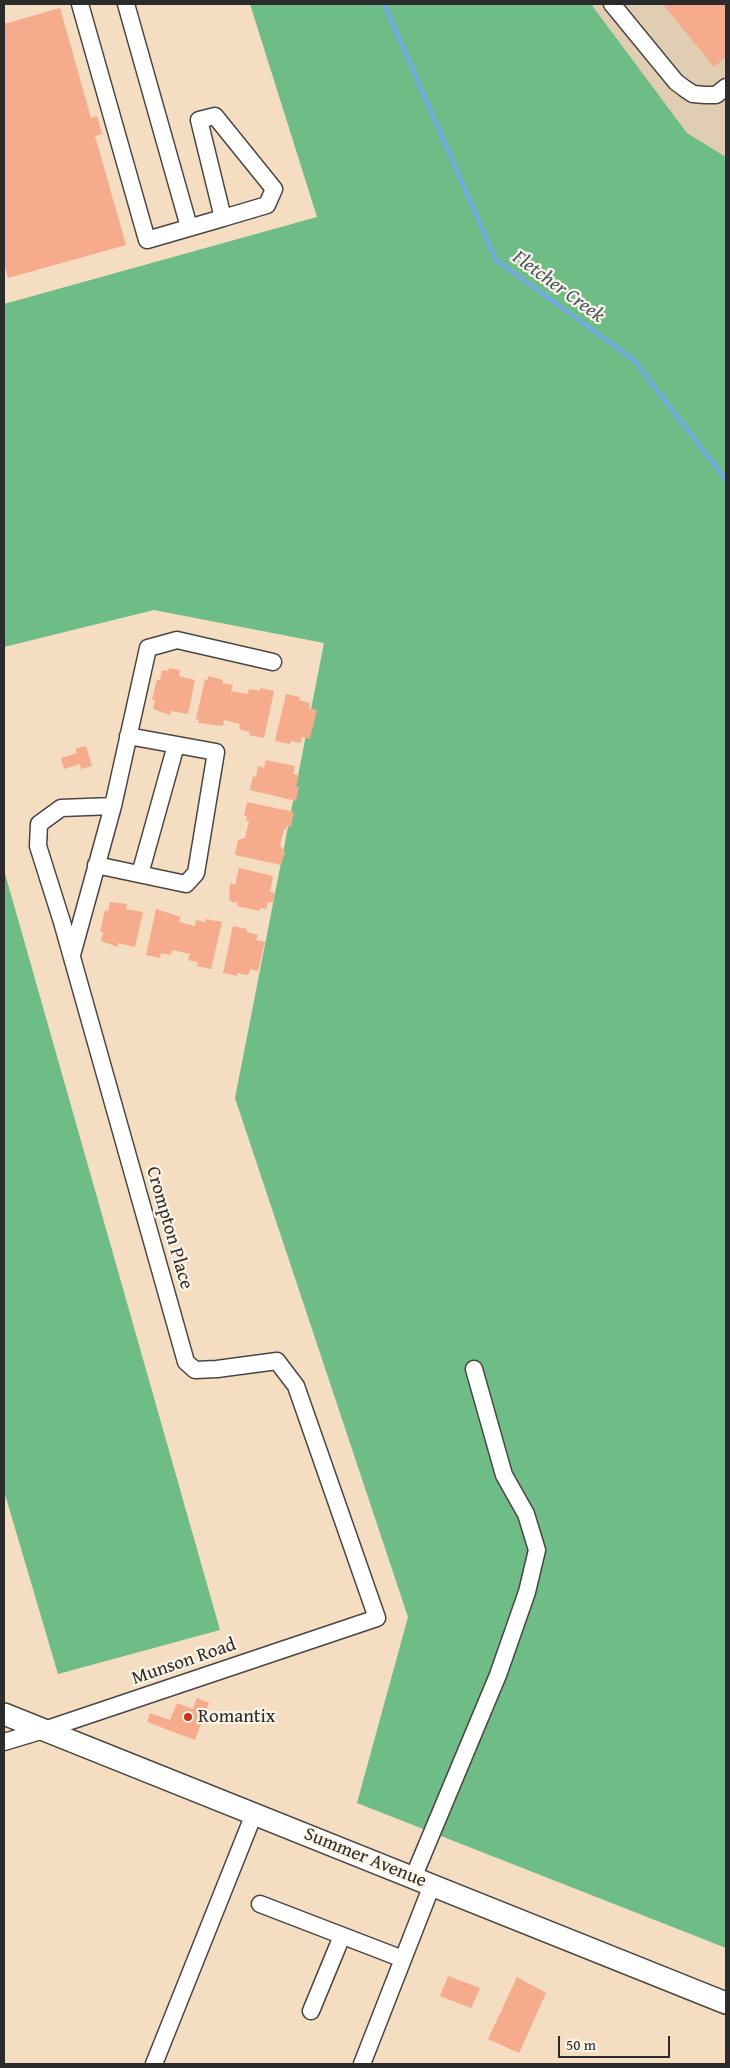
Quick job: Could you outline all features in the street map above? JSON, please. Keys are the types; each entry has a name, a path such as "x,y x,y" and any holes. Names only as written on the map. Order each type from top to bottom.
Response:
{"main road":[{"name":"Summer Avenue","path":"4,1714 726,2003"}],"street":[{"path":"80,4 147,240 189,227 223,218 267,205 274,189 215,116 199,120 223,218"},
{"path":"126,4 189,227"},
{"path":"612,4 676,82 684,88 694,94 716,95 726,87"},
{"path":"72,956 113,806 148,648 177,640 273,662"},
{"path":"96,865 186,884 196,873 216,752 128,736"},
{"path":"140,874 176,745"},
{"name":"Crompton Place","path":"113,806 62,808 39,824 38,846 72,956 186,1362 195,1370 277,1361 296,1386 377,1618"},
{"path":"362,2064 402,1959 422,1881 527,1592 537,1550 526,1514 504,1475 474,1369"},
{"name":"Munson Road","path":"4,1742 377,1618"},
{"path":"154,2064 254,1814"},
{"path":"260,1904 402,1959"},
{"path":"311,2011 342,1936"}],"shaded area":[{"path":"591,4 726,4 726,157 687,133"}],"green space":[{"path":"250,4 591,4 687,133 726,157 726,1948 357,1803 408,1617 235,1098 324,643 154,610 4,647 4,304 317,217"},
{"path":"4,870 220,1630 58,1674 4,1491"}],"building":[{"path":"663,4 726,4 726,57 714,67"},
{"path":"60,8 91,118 97,116 102,134 95,136 126,245 8,278 4,264 4,24"},
{"path":"169,668 180,670 179,676 195,680 188,714 171,711 170,715 153,709 155,700 152,699 157,680 160,680 162,670 168,671"},
{"path":"208,676 223,680 222,683 233,685 231,691 248,694 249,689 260,691 260,688 274,691 264,738 249,735 250,732 239,729 240,724 224,720 223,726 198,723 199,720 196,719 205,679 208,680"},
{"path":"286,694 300,697 299,700 310,703 309,708 317,710 310,739 302,737 301,743 290,741 290,744 275,741"},
{"path":"86,746 92,766 81,769 80,764 64,769 61,758 77,753 75,749"},
{"path":"266,760 295,766 293,774 299,775 296,787 299,787 296,801 250,790 253,776 256,777 258,766 264,768"},
{"path":"247,802 294,812 291,827 287,826 286,830 284,829 280,846 285,852 281,865 235,855 238,840 245,838 249,821 246,821 247,816 244,816"},
{"path":"239,868 273,876 270,892 275,893 273,903 268,902 266,909 260,908 260,911 237,906 238,902 234,903 229,900 230,883 235,885"},
{"path":"110,902 127,904 126,909 143,912 135,947 118,943 118,947 101,941 103,932 100,932 105,910 108,911"},
{"path":"156,909 181,917 179,922 195,926 196,920 205,922 206,919 222,922 211,969 197,966 198,962 188,960 190,954 172,950 171,955 161,953 160,958 146,955"},
{"path":"233,926 247,929 247,932 258,935 256,940 265,942 258,971 250,969 248,975 237,973 237,976 223,973"},
{"name":"Romantix","path":"197,1698 209,1703 195,1740 147,1722 150,1713 170,1720 177,1703 193,1709"},
{"path":"448,1976 480,1988 471,2008 440,1996"},
{"path":"517,1977 546,1993 519,2053 488,2039"}],"waterway":[{"name":"Fletcher Creek","path":"384,4 496,260 634,360 726,480"}],"place":[{"name":"Romantix","path":"188,1717"}]}
